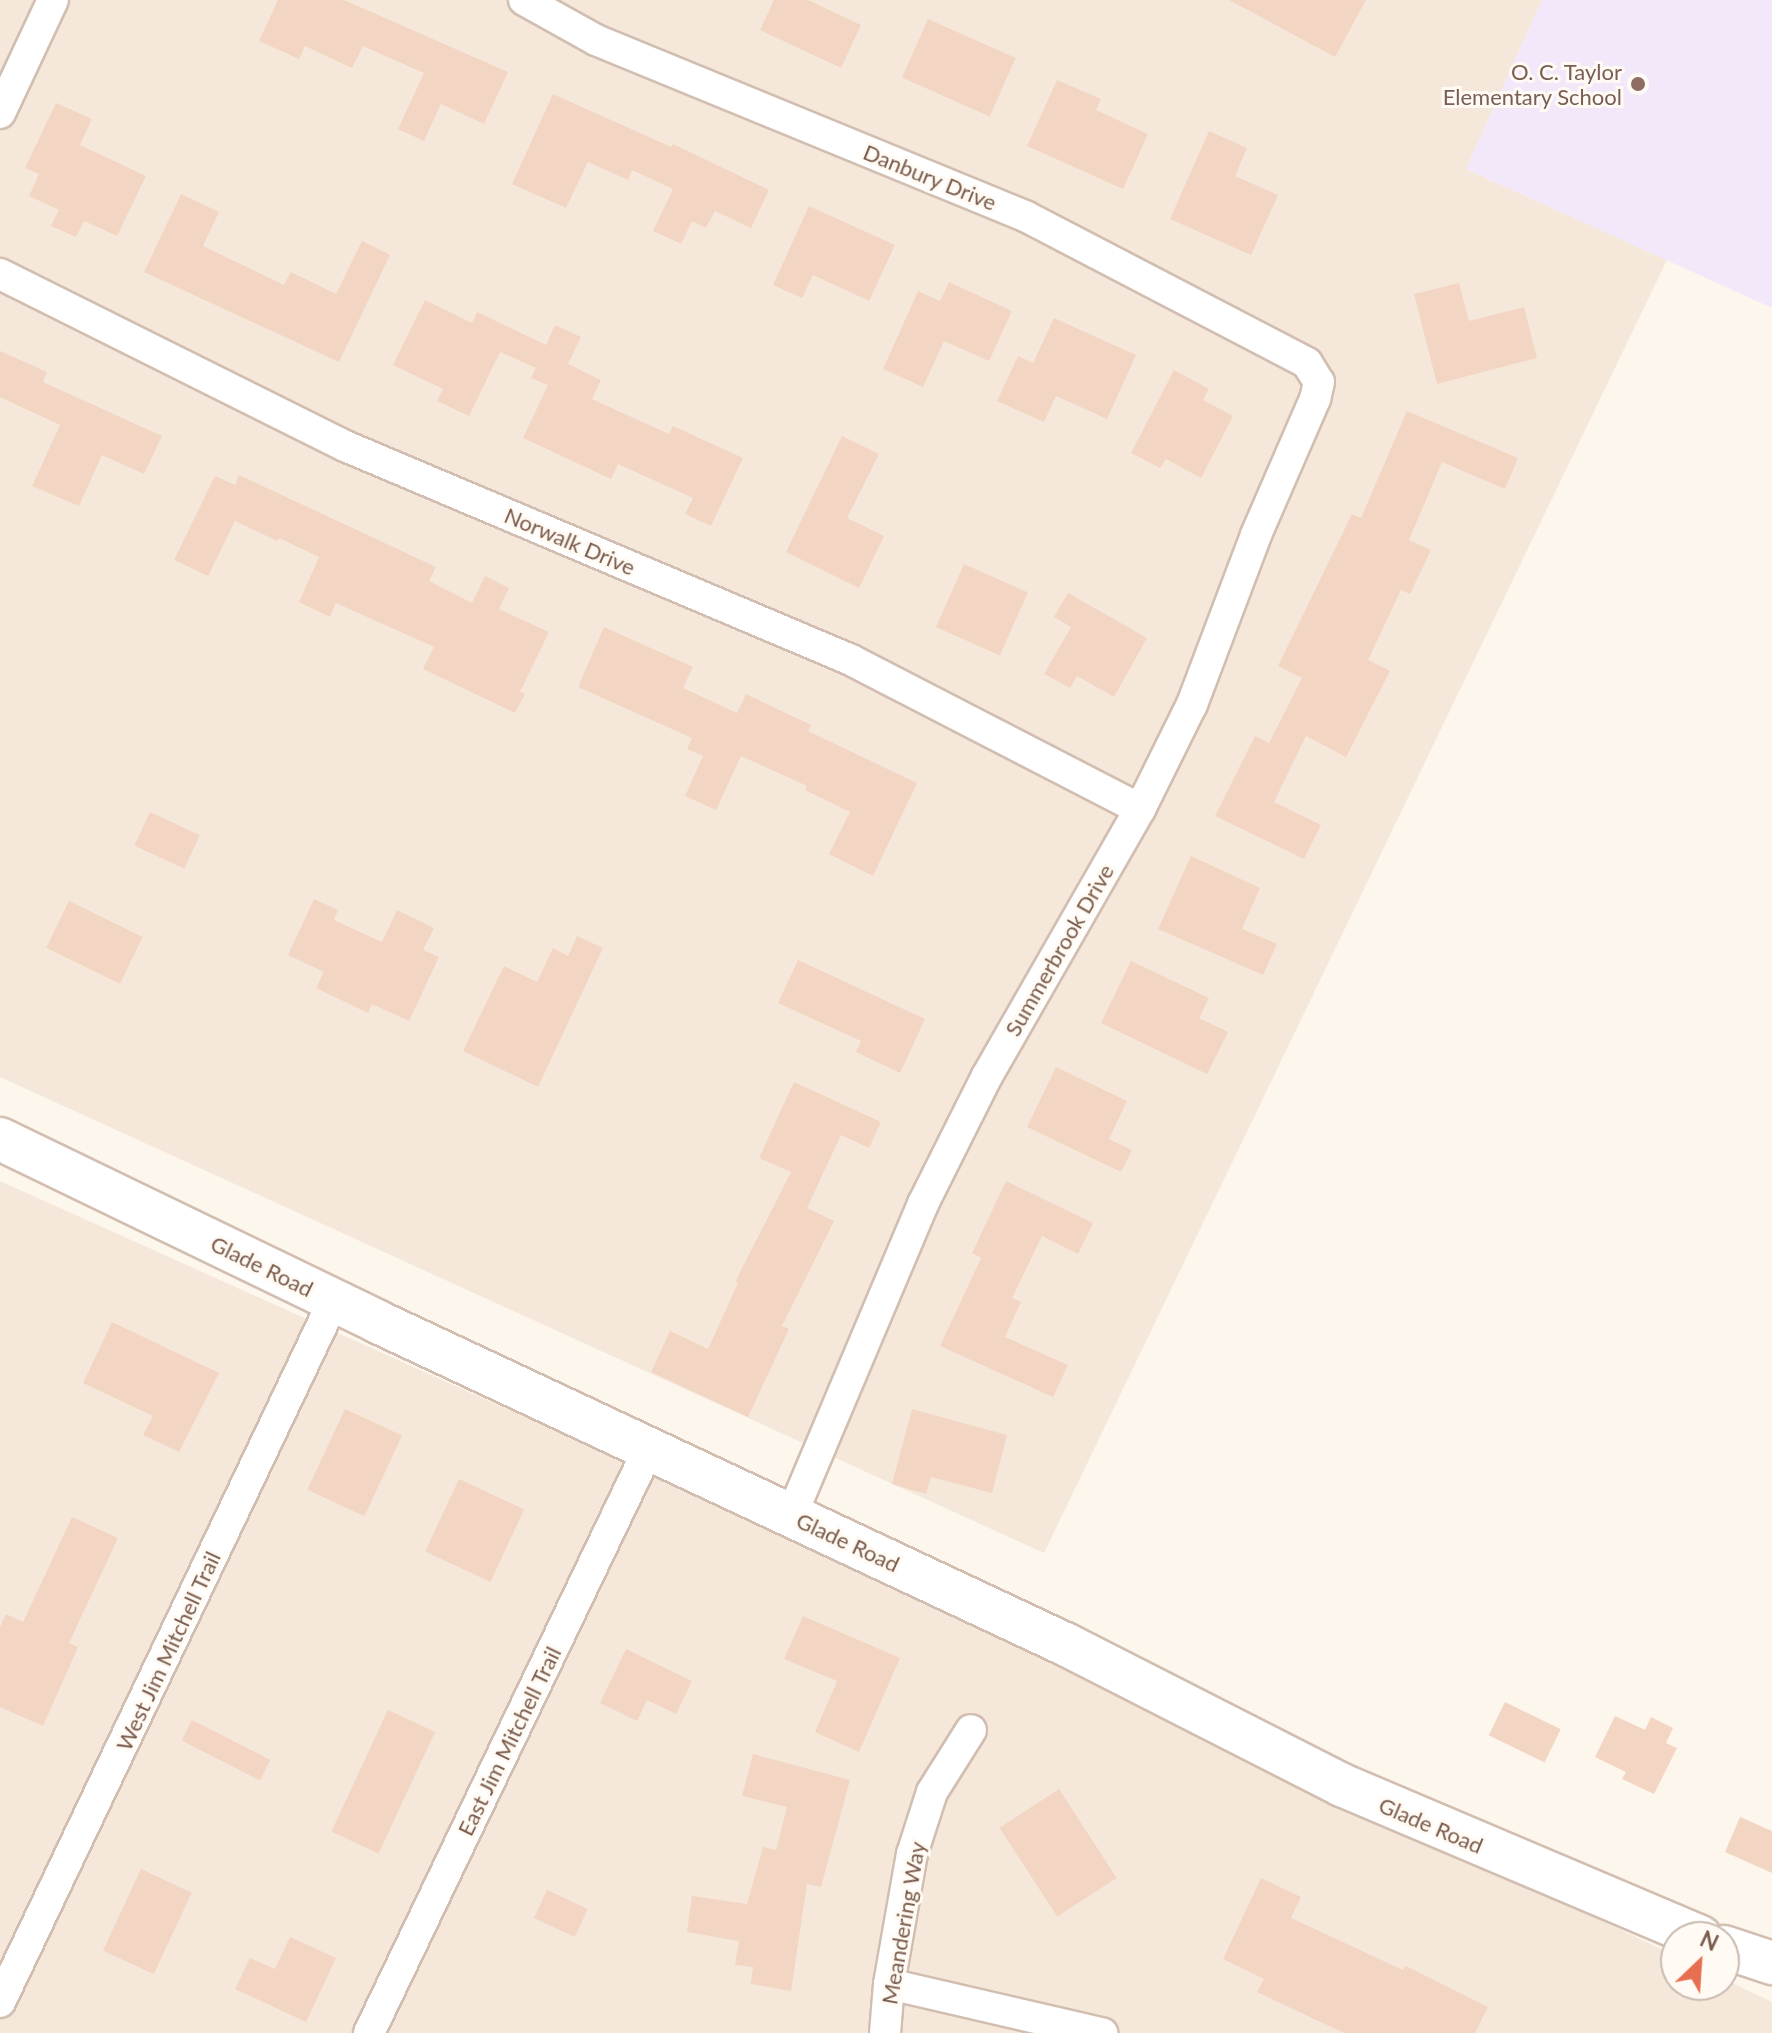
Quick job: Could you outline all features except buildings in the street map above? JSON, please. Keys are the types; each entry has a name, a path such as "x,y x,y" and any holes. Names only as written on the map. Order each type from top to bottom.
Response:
{"main road":[{"name":"Glade Road","path":"0,1139 1067,1645 1410,1817 1660,1921"},
{"name":"Glade Road","path":"1740,1952 1772,1963"},
{"name":"Glade Road","path":"1740,1957 1772,1975"}],"street":[{"path":"0,113 53,0"},
{"name":"Danbury Drive","path":"524,0 596,40 1025,216 1307,363 1319,382"},
{"name":"Norwalk Drive","path":"0,274 345,446 851,660 1140,809"},
{"name":"Summerbrook Drive","path":"791,1516 923,1204 987,1076 1140,809 1192,704 1256,535 1315,399 1319,382"},
{"name":"West Jim Mitchell Trail","path":"0,2002 334,1300"},
{"name":"East Jim Mitchell Trail","path":"369,2033 649,1448"},
{"name":"Meandering Way","path":"885,2033 889,1984 912,1854 932,1792 971,1730"},
{"path":"889,1984 1102,2033"}],"shaded area":[{"path":"0,0 1542,0 1466,169 1667,260 1044,1553 0,1077"},
{"name":"O. C. Taylor Elementary School","path":"1542,0 1772,0 1772,308 1466,169"},
{"path":"0,1181 818,1549 1660,1948 1660,2001 1740,2001 1740,1987 1772,2002 1772,2033 0,2033"}],"place":[{"name":"O. C. Taylor Elementary School","path":"1638,84"}]}
